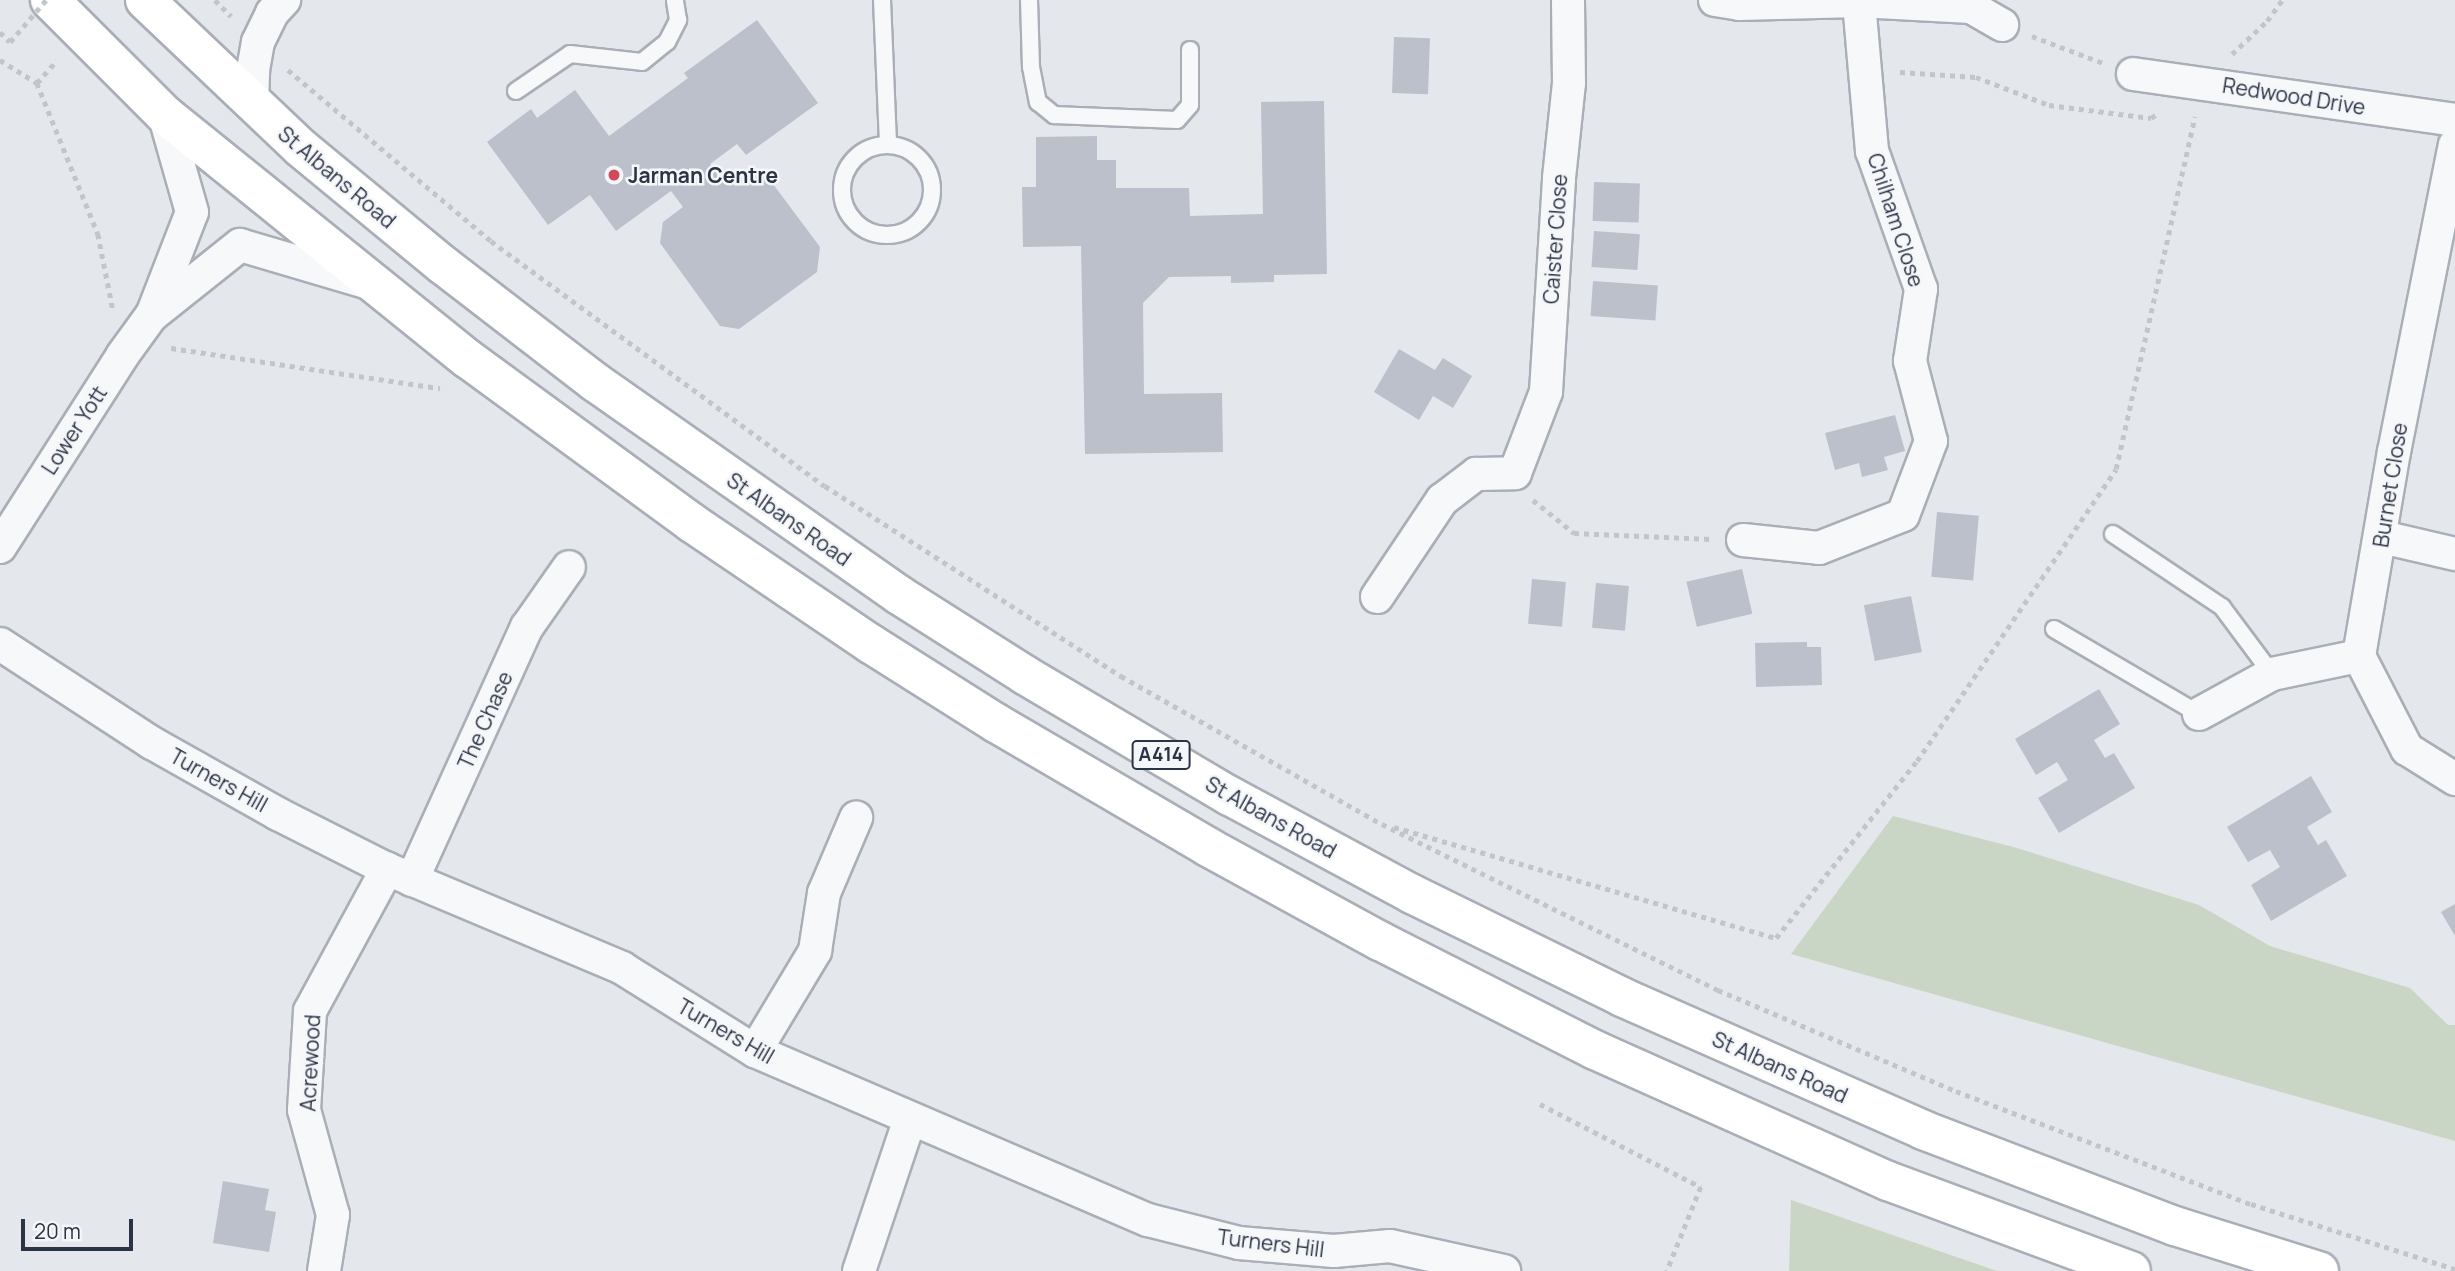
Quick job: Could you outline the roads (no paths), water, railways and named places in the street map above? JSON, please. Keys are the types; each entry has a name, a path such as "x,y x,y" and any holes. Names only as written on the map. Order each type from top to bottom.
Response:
{"main road":[{"name":"A414","path":"48,0 164,114 468,359 692,523 962,701 1208,848 1380,941 1595,1050 1888,1181 2131,1271"},
{"name":"St Albans Road","path":"145,0 252,104 443,265 595,382 899,595 1025,675 1230,796 1412,894 1622,997 1923,1130 2175,1226 2319,1271"}],"street":[{"path":"252,104 253,70 258,42 272,13 284,0"},
{"name":"Caister Close","path":"1377,597 1442,500 1476,474 1515,473 1546,392 1559,178 1569,83 1568,0"},
{"path":"1715,0 1739,4 1859,1 1972,4 2002,25"},
{"name":"Chilham Close","path":"1743,540 1819,548 1903,515 1931,441 1910,361 1921,289 1872,151 1868,72 1859,1"},
{"name":"Redwood Drive","path":"2133,74 2455,120"},
{"name":"Lower Yott","path":"0,547 122,356 151,316 192,212 164,114"},
{"name":"Burnet Close","path":"2359,656 2382,537 2394,453 2455,145"},
{"name":"Lower Yott","path":"151,316 240,245 380,287"},
{"path":"2382,537 2455,554"},
{"name":"The Chase","path":"399,874 527,627 569,567"},
{"name":"Turners Hill","path":"0,644 152,743 278,814 399,874 622,968 755,1051 1148,1220 1239,1243 1335,1261 1390,1246 1504,1271"},
{"path":"2199,715 2272,674 2359,656 2407,749 2455,779"},
{"path":"755,1051 815,951 824,893 856,818"},
{"name":"Acrewood","path":"324,1271 333,1215 304,1110 310,1011 399,874"},
{"path":"859,1271 910,1119"}],"lane":[{"path":"516,91 570,54 642,61 667,42 678,20 675,0"},
{"path":"882,0 888,144"},
{"path":"1029,0 1031,67 1038,102 1054,115 1177,120 1189,105 1190,50"},
{"path":"888,144 915,153 925,164 931,177 932,192 930,206 913,228 885,236 870,233 856,225 841,197 842,181 853,160 872,147 888,144"},
{"path":"2113,534 2222,607 2272,674"},
{"path":"2054,629 2199,715"}],"place":[{"name":"Jarman Centre","path":"614,175"}]}
